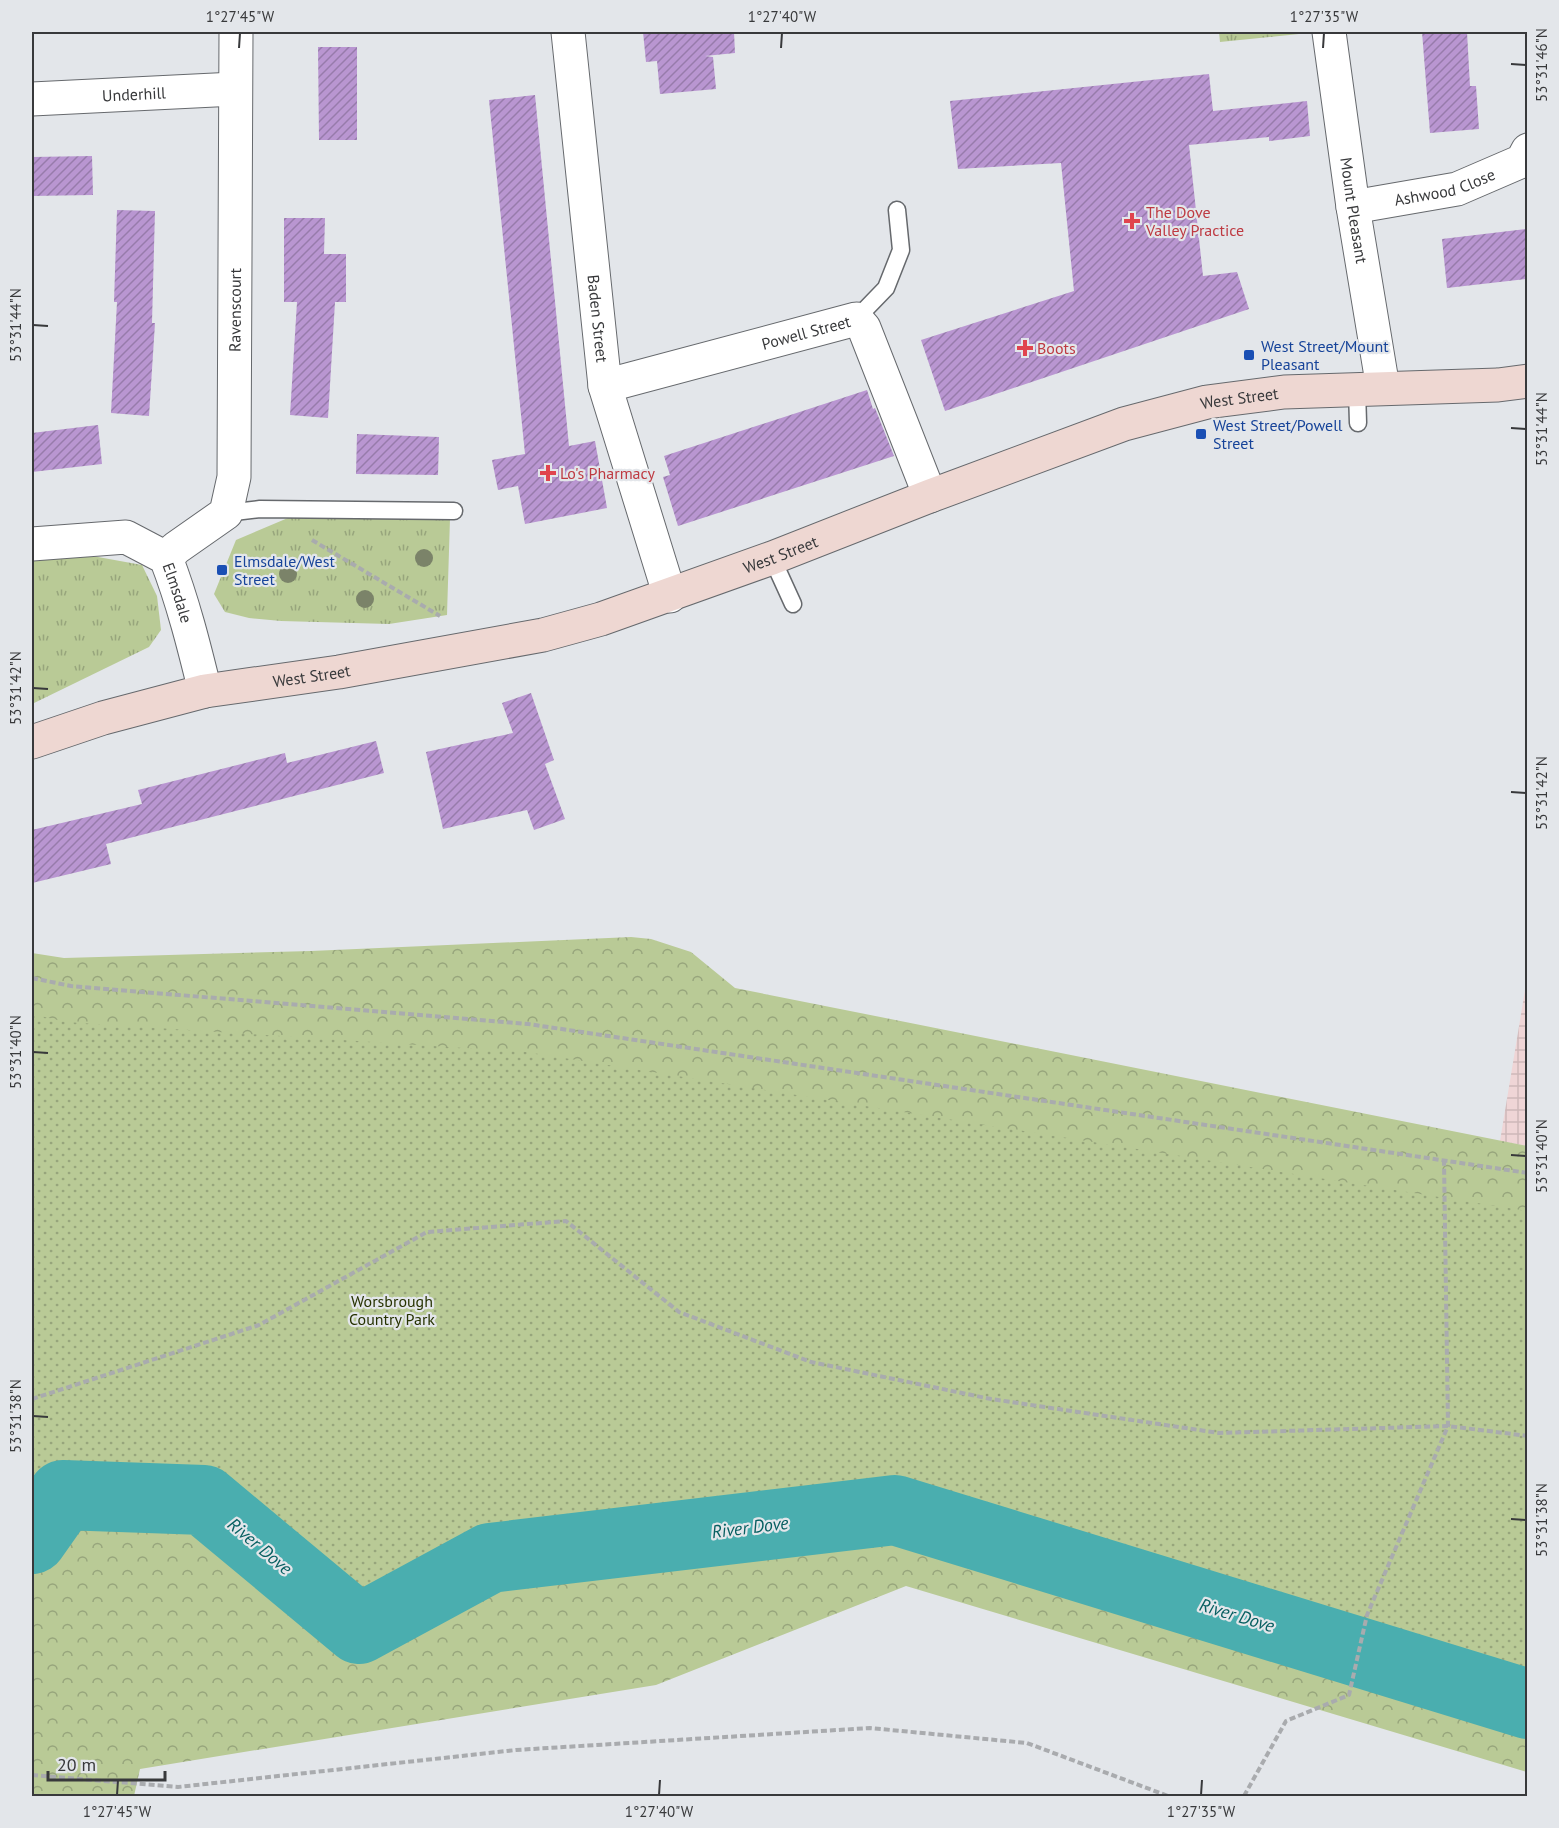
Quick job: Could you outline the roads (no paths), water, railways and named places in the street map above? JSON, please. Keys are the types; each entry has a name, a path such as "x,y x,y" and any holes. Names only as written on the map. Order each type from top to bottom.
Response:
{"main road":[{"name":"West Street","path":"32,742 102,718 205,692 339,672 543,635 601,619 772,558 1124,424 1207,402 1284,392 1498,385 1527,381"}],"street":[{"name":"Ravenscourt","path":"226,513 234,477 236,32"},
{"name":"Baden Street","path":"567,32 605,386 669,596"},
{"name":"Mount Pleasant","path":"1329,32 1353,207 1370,389"},
{"name":"Underhill","path":"32,99 235,89"},
{"name":"Ashwood Close","path":"1353,207 1457,189 1522,161 1527,150"},
{"name":"Powell Street","path":"605,386 856,319 864,328 930,496"},
{"path":"166,558 176,548 226,513"},
{"name":"Elmsdale","path":"32,543 126,537 166,558 184,608 205,692"}],"lane":[{"path":"856,319 886,288 901,250 897,210"},
{"path":"1358,423 1370,389"},
{"path":"226,513 260,509 454,511"},
{"path":"772,558 793,604"}],"waterway":[{"name":"River Dove","path":"32,1539 63,1495 204,1500 359,1629 490,1558 895,1510 1528,1704"}],"place":[{"name":"The Dove Valley Practice","path":"1132,221"},
{"name":"Boots","path":"1025,348"},
{"name":"West Street/Mount Pleasant","path":"1249,355"},
{"name":"West Street/Powell Street","path":"1201,434"},
{"name":"Lo's Pharmacy","path":"548,473"},
{"name":"Elmsdale/West Street","path":"222,570"}],"park label":[{"name":"Worsbrough Country Park","path":"392,1310"}]}
